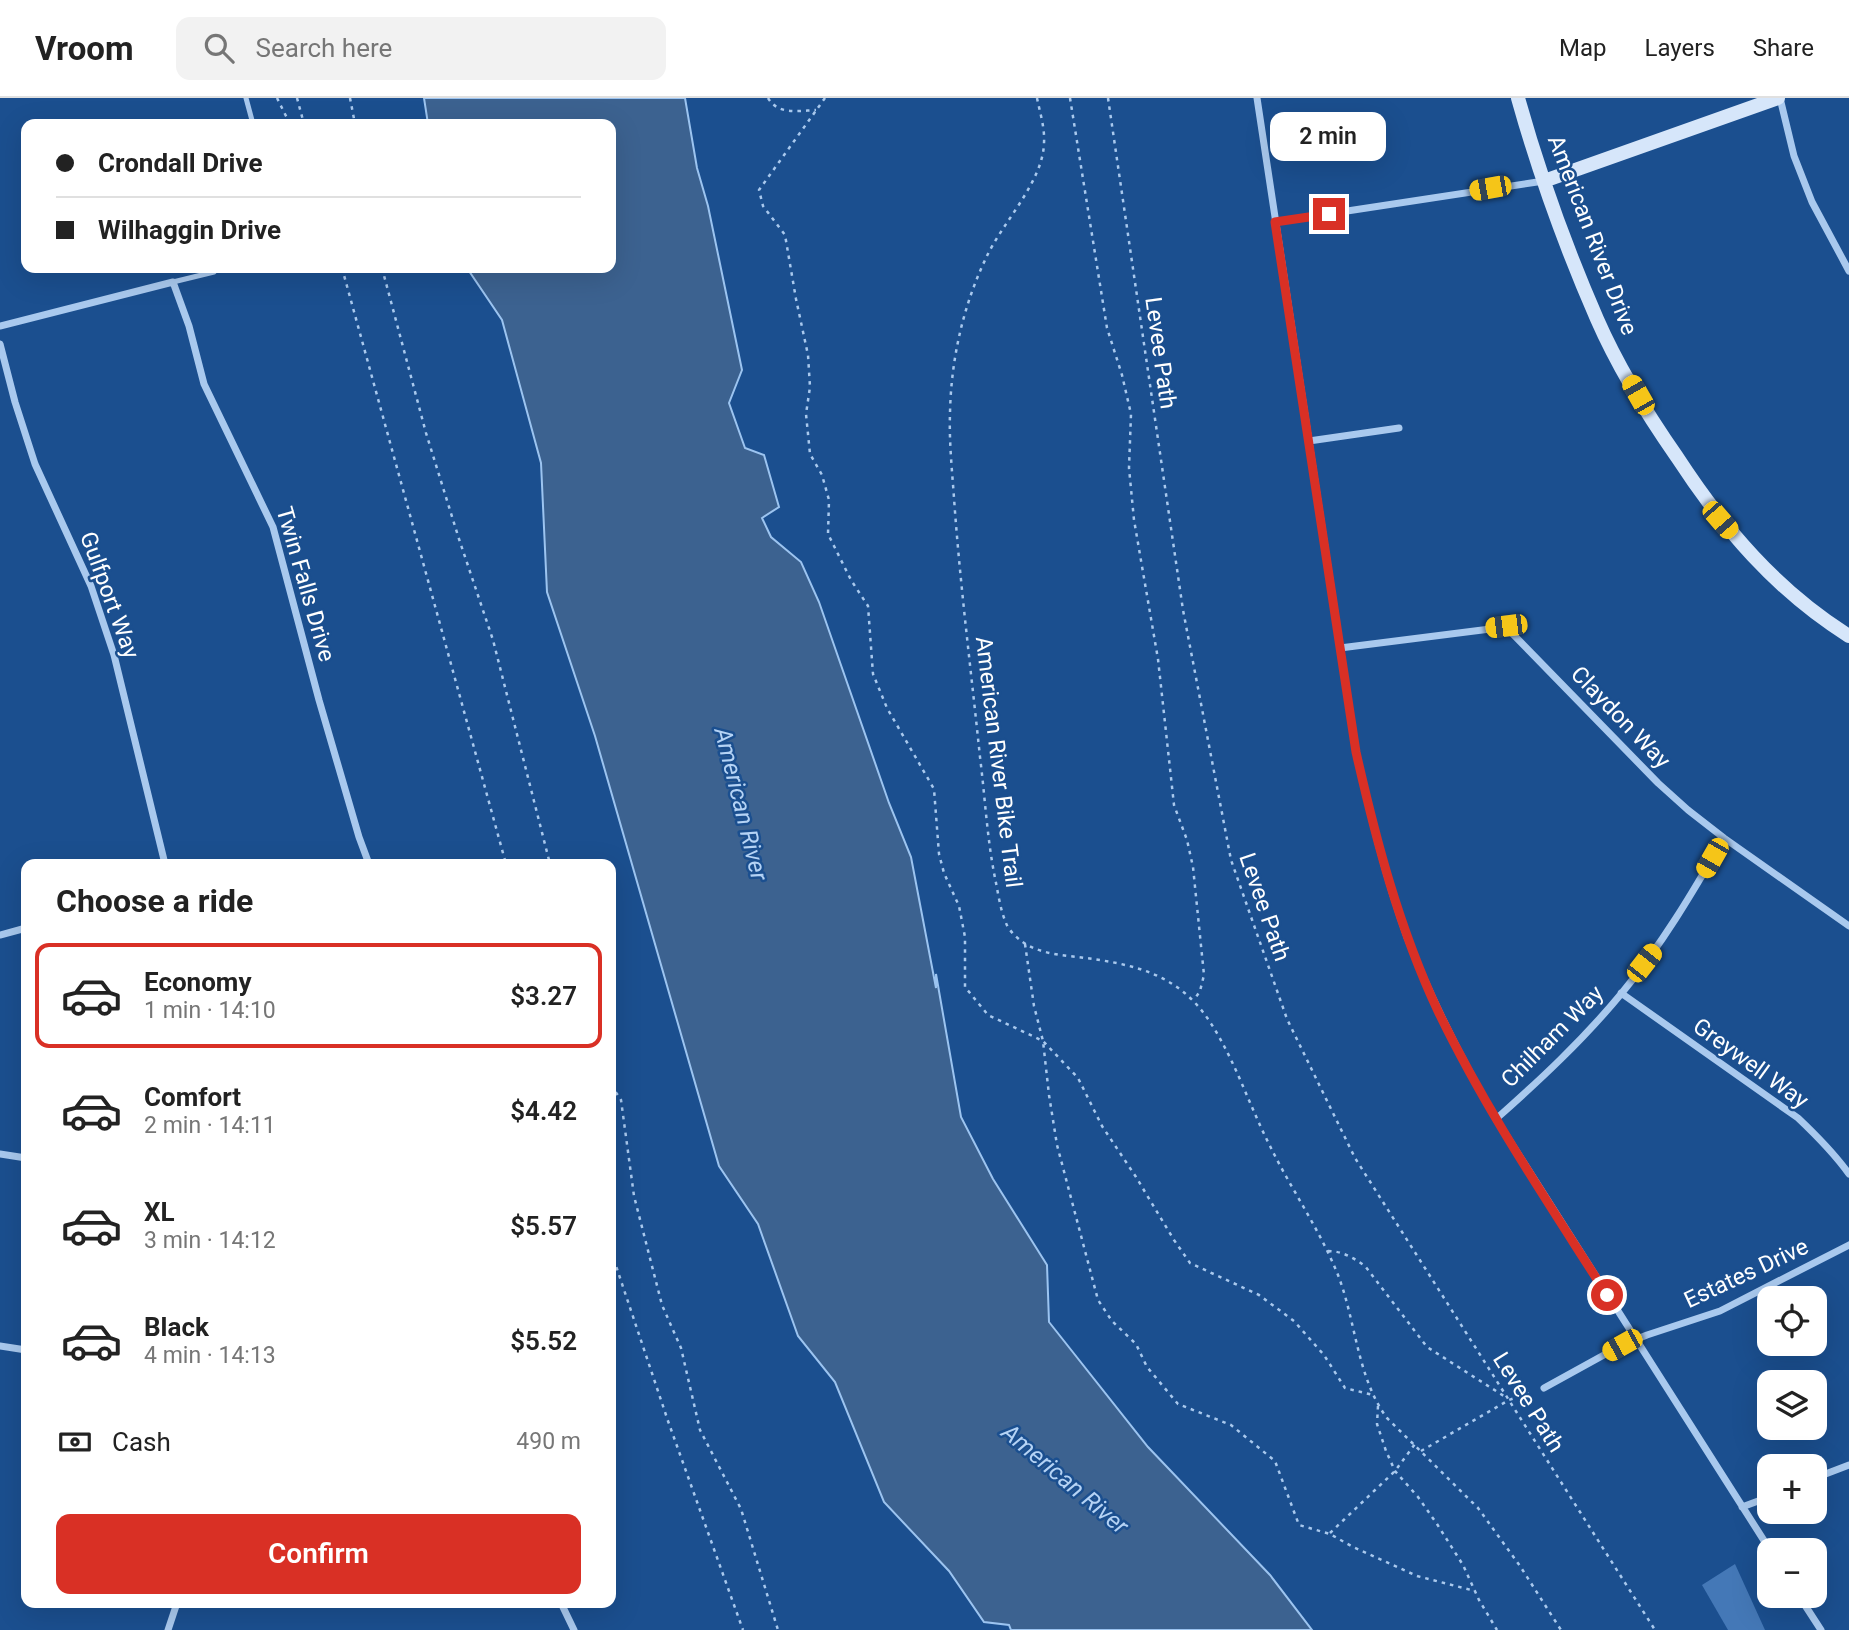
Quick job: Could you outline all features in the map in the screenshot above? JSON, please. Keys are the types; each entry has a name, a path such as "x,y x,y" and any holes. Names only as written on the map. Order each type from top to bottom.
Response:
{"street":[{"path":"1256,98 1356,752 1373,827 1408,938 1438,1009 1496,1119 1762,1538"},
{"name":"American River Drive","path":"1518,98 1545,181 1598,321 1660,432 1720,520 1757,562 1798,600 1849,636"},
{"path":"1275,222 1545,181 1779,98 1794,156 1812,202 1849,271"},
{"path":"0,326 173,282"},
{"name":"Twin Falls Drive","path":"173,282 189,326 204,384 273,527 323,712 367,859"},
{"name":"Gulfport Way","path":"0,344 15,402 36,464 91,586 114,655 164,859"},
{"path":"1309,441 1399,428"},
{"name":"Claydon Way","path":"1340,648 1506,626 1658,783 1688,810 1849,926"},
{"name":"Chilham Way","path":"1496,1119 1545,1075 1621,993 1683,908 1724,838"},
{"path":"0,935 21,929"},
{"name":"Greywell Way","path":"1621,993 1798,1118 1818,1136 1849,1174"},
{"path":"0,1154 21,1157"},
{"name":"Estates Drive","path":"1544,1388 1635,1339 1720,1311 1849,1245"},
{"path":"0,1346 21,1349"},
{"path":"1827,1473 1849,1465"},
{"path":"1742,1507 1757,1501"},
{"path":"168,1630 175,1608"},
{"path":"563,1608 574,1630"},
{"path":"1807,1608 1821,1630"}],"lane":[{"path":"246,98 252,119"},
{"path":"173,282 210,273"}],"path":[{"path":"277,98 288,119"},
{"path":"297,98 303,119"},
{"path":"350,98 354,119"},
{"path":"768,98 772,106 785,111 816,110"},
{"path":"825,98 758,190 763,206 785,235 808,355 810,387 806,414 810,454 822,475 829,500 828,534 867,606 873,674 887,708 934,789 939,854 943,873 958,906 965,937 965,987 988,1015 1043,1041 1078,1078 1102,1126 1190,1263 1259,1294 1294,1321 1324,1355 1345,1388 1373,1395"},
{"name":"American River Bike Trail","path":"1025,944 1006,925 991,858 956,532 949,426 956,350 975,283 988,254 1035,177 1043,156 1045,139 1037,98"},
{"path":"1070,98 1107,328 1131,414 1129,468 1134,520 1158,659 1174,805 1193,866 1204,975 1200,991 1193,1000"},
{"name":"Levee Path","path":"1108,98 1183,610 1231,860 1287,1019 1355,1158 1655,1630"},
{"path":"343,273 505,859"},
{"path":"383,273 426,433 493,640 550,859"},
{"path":"1475,1591 1417,1576 1330,1534 1299,1525 1275,1461 1231,1425 1178,1404 1147,1367 1136,1344 1112,1321 1098,1300 1057,1144 1043,1041 1034,1006 1025,944 1051,953 1132,965 1158,975 1193,1000 1209,1020 1270,1147 1328,1251 1378,1406 1478,1508 1520,1566 1561,1630"},
{"path":"616,1092 621,1100 634,1196 662,1305 681,1349 700,1430 741,1509 778,1630"},
{"path":"1328,1251 1353,1257 1365,1266 1427,1347 1509,1400"},
{"path":"616,1266 743,1630"},
{"path":"1422,1451 1509,1400 1544,1388"},
{"path":"1378,1406 1377,1424 1385,1451 1395,1471 1418,1497 1463,1564 1497,1630"},
{"path":"1330,1534 1395,1471 1415,1444"}],"water":[{"name":"American River","path":"424,98 685,98 697,168 708,206 742,370 729,403 745,448 764,455 779,507 762,518 771,537 801,562 819,602 889,803 911,857 936,988 936,974 961,1117 993,1179 1047,1265 1049,1322 1148,1447 1270,1575 1312,1630 1011,1630 1009,1625 984,1622 949,1571 884,1502 835,1382 798,1336 758,1224 719,1166 595,736 547,592 541,463 502,320 470,273 616,273 616,119 427,119"}],"building":[{"path":"1735,1564 1765,1630 1728,1630 1702,1585"}],"route":[{"path":"1329,214 1275,222 1356,752 1373,827 1408,938 1438,1009 1472,1077 1607,1295"}]}
